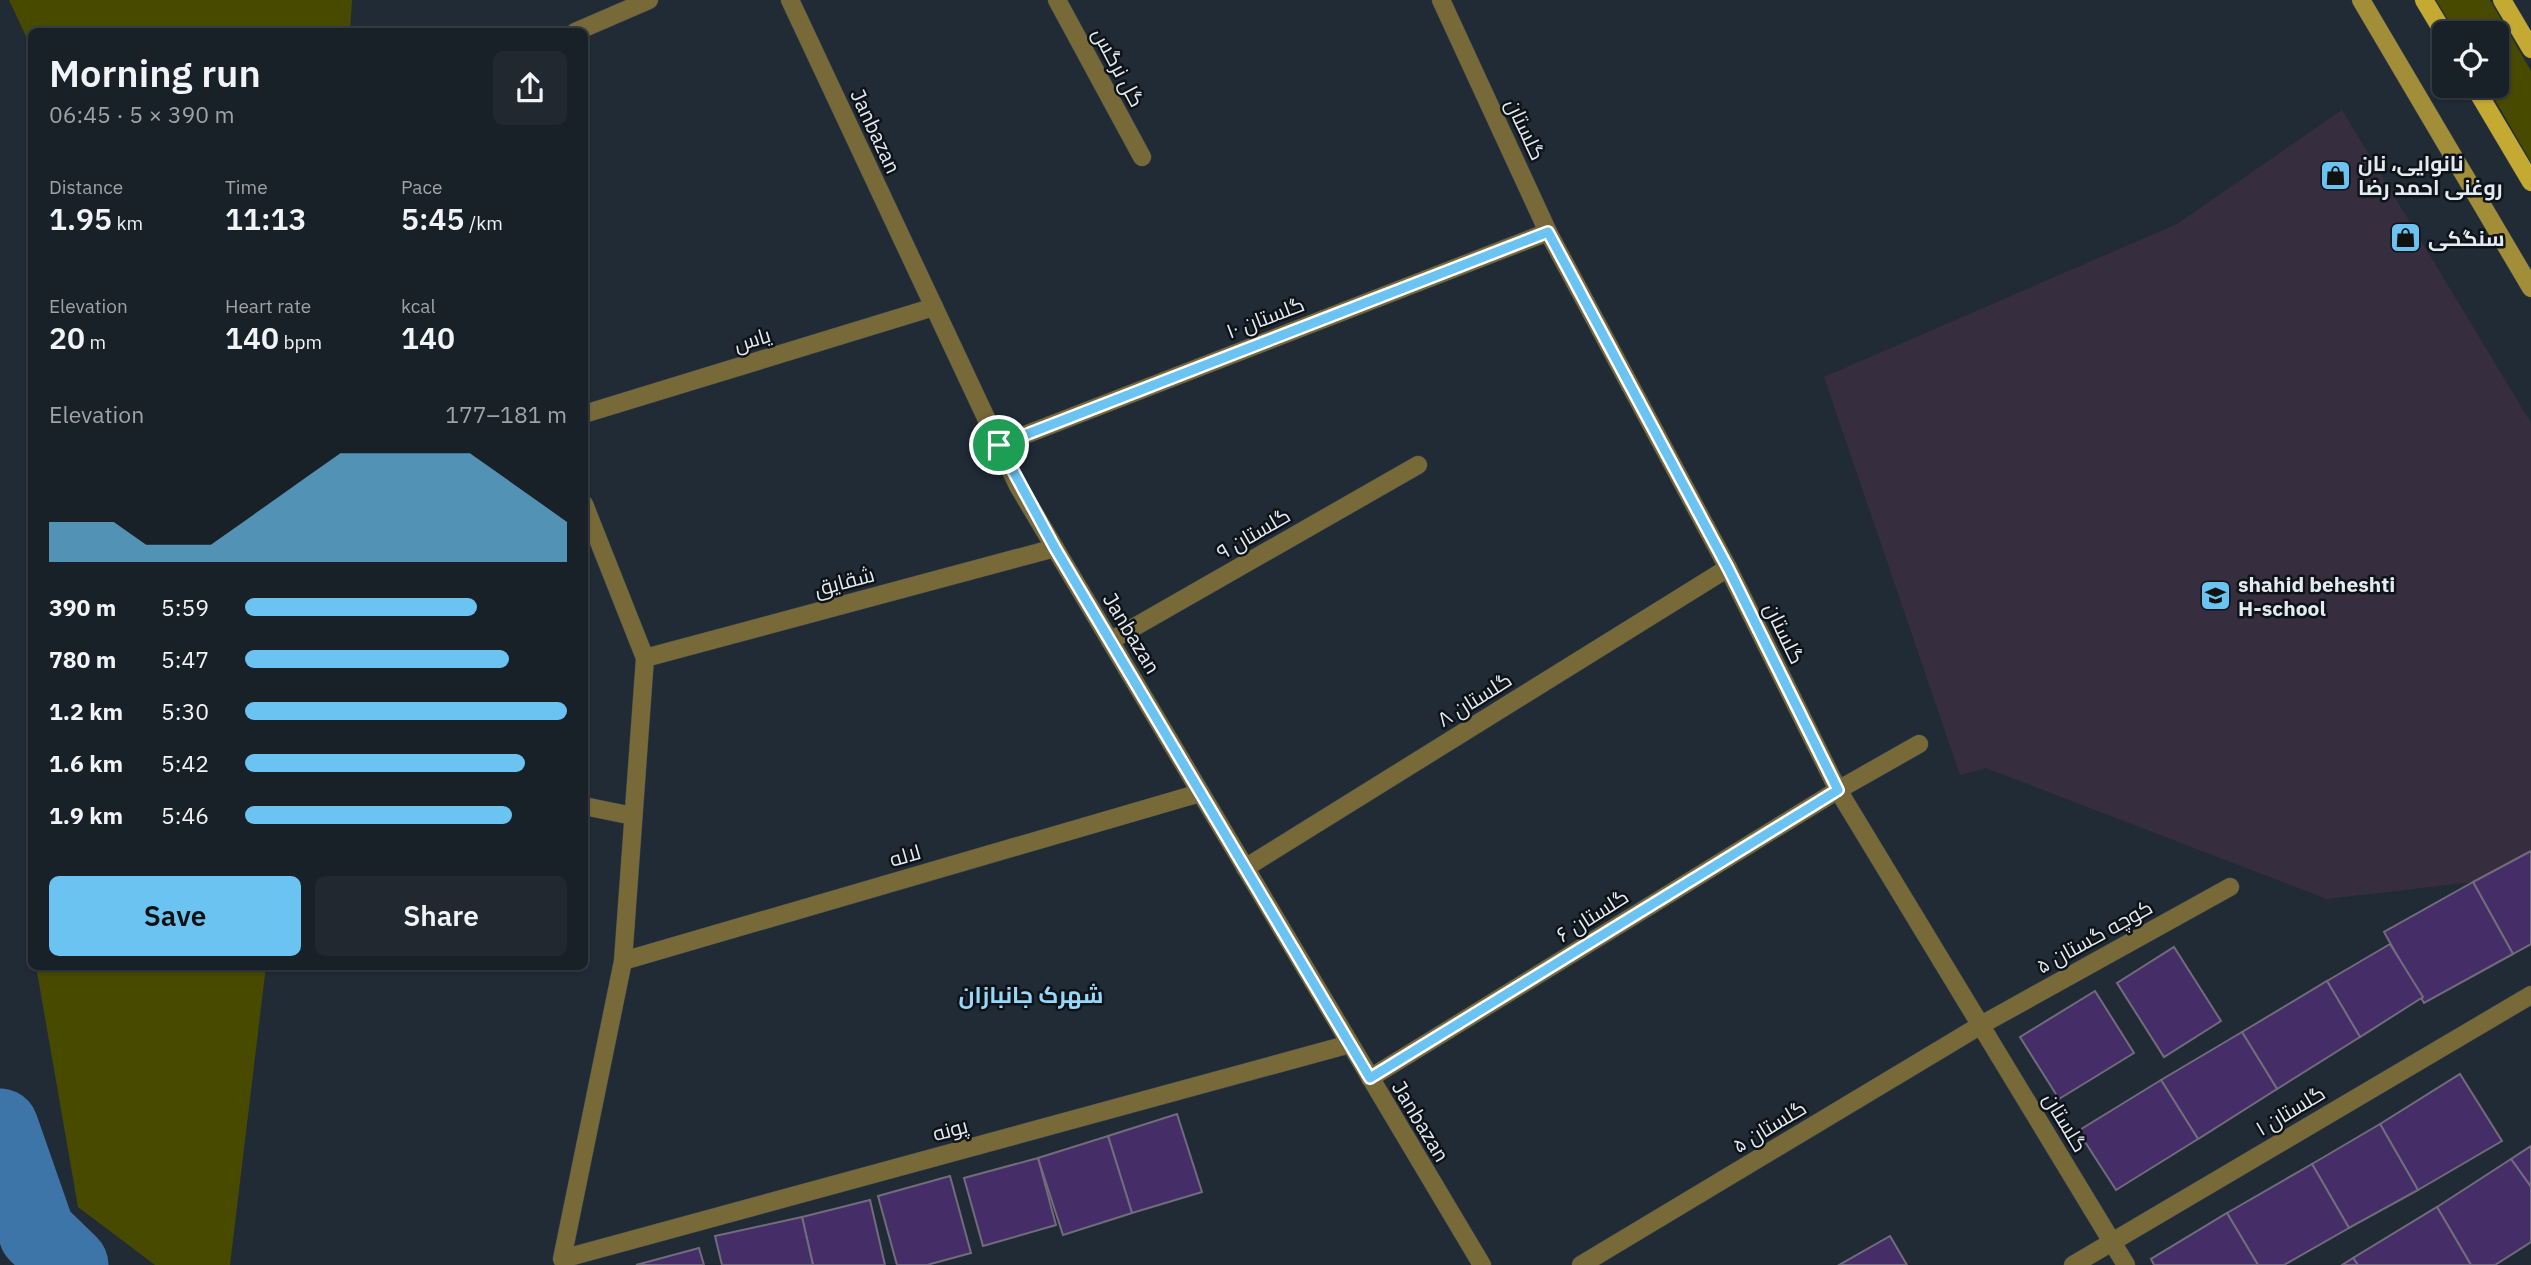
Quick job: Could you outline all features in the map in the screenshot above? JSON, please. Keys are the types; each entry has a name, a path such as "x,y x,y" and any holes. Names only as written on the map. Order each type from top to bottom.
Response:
{"main road":[{"path":"2361,0 2531,288"},
{"path":"2424,0 2437,21"},
{"path":"2502,0 2531,49"},
{"path":"2481,98 2531,182"}],"street":[{"path":"584,28 649,0"},
{"name":"Janbazan","path":"790,0 999,445 1055,548 1482,1265"},
{"name":"گل نرگس","path":"1057,0 1142,157"},
{"name":"گلستان","path":"1441,0 1548,232 1728,568 1838,790 2126,1265"},
{"name":"گلستان ۱۰","path":"999,445 1548,232"},
{"name":"یاس","path":"588,413 934,307"},
{"name":"گلستان ۹","path":"1110,641 1418,465"},
{"path":"588,514 645,658 623,961"},
{"name":"شقایق","path":"645,658 1055,548"},
{"name":"گلستان ۸","path":"1245,868 1728,568"},
{"name":"گلستان ۶","path":"1370,1078 1838,790 1919,744"},
{"name":"لاله","path":"623,961 1200,793"},
{"path":"588,807 633,816"},
{"name":"کوچه گستان ۵","path":"1981,1025 2230,887"},
{"name":"پونه","path":"623,961 562,1259 1350,1044"},
{"name":"گلستان ۱","path":"2073,1265 2531,995"},
{"name":"گلستان ۵","path":"1581,1265 1981,1025"}],"shaded area":[{"path":"9,0 352,0 350,28 28,28 28,41"},
{"path":"2436,0 2490,0 2502,21 2449,21"},
{"path":"2509,33 2531,71 2531,162 2494,98 2509,98"},
{"name":"shahid beheshti H-school","path":"2342,110 2531,423 2531,851 2473,882 2327,899 1986,768 1960,775 1824,377 2177,224"},
{"path":"37,970 266,970 230,1265 155,1265 78,1207"}],"building":[{"path":"2531,851 2531,944 2513,954 2473,882"},
{"path":"2473,882 2513,954 2424,1003 2384,932"},
{"path":"2390,944 2423,997 2360,1037 2327,981"},
{"path":"2174,947 2221,1021 2164,1057 2117,983"},
{"path":"2327,981 2360,1037 2277,1089 2242,1032"},
{"path":"2095,991 2134,1053 2059,1099 2020,1037"},
{"path":"2242,1032 2277,1089 2198,1139 2161,1080"},
{"path":"2460,1074 2502,1141 2418,1190 2380,1124"},
{"path":"2161,1080 2198,1139 2116,1190 2078,1131"},
{"path":"1177,1114 1202,1192 1132,1213 1108,1136"},
{"path":"2380,1124 2418,1190 2349,1228 2312,1164"},
{"path":"1108,1136 1132,1213 1063,1235 1038,1158"},
{"path":"2531,1146 2531,1187 2511,1159"},
{"path":"1038,1158 1056,1225 983,1246 964,1178"},
{"path":"2511,1159 2531,1187 2531,1242 2495,1265 2471,1265 2437,1207"},
{"path":"2312,1164 2349,1228 2284,1265 2258,1265 2227,1213"},
{"path":"950,1176 971,1253 927,1265 897,1265 878,1196"},
{"path":"870,1200 885,1265 813,1265 802,1217"},
{"path":"2437,1207 2471,1265 2358,1265 2353,1258"},
{"path":"2227,1213 2258,1265 2154,1265 2151,1259"},
{"path":"802,1217 813,1265 722,1265 715,1236"},
{"path":"1890,1236 1907,1265 1839,1265"},
{"path":"699,1248 704,1265 636,1265"},
{"path":"2353,1258 2358,1265 2342,1265"}],"waterway":[{"path":"0,1127 37,1233 70,1265"}],"place":[{"name":"نانوایی، نان روغنی احمد رضا","path":"2335,175"},
{"name":"سنگکی","path":"2405,238"},
{"name":"shahid beheshti H-school","path":"2215,596"}],"district":[{"name":"شهرک جانبازان","path":"1031,994"}],"route":[{"path":"1548,232 1728,568 1838,790 1370,1078 1018,486 999,445 1548,232"}]}
